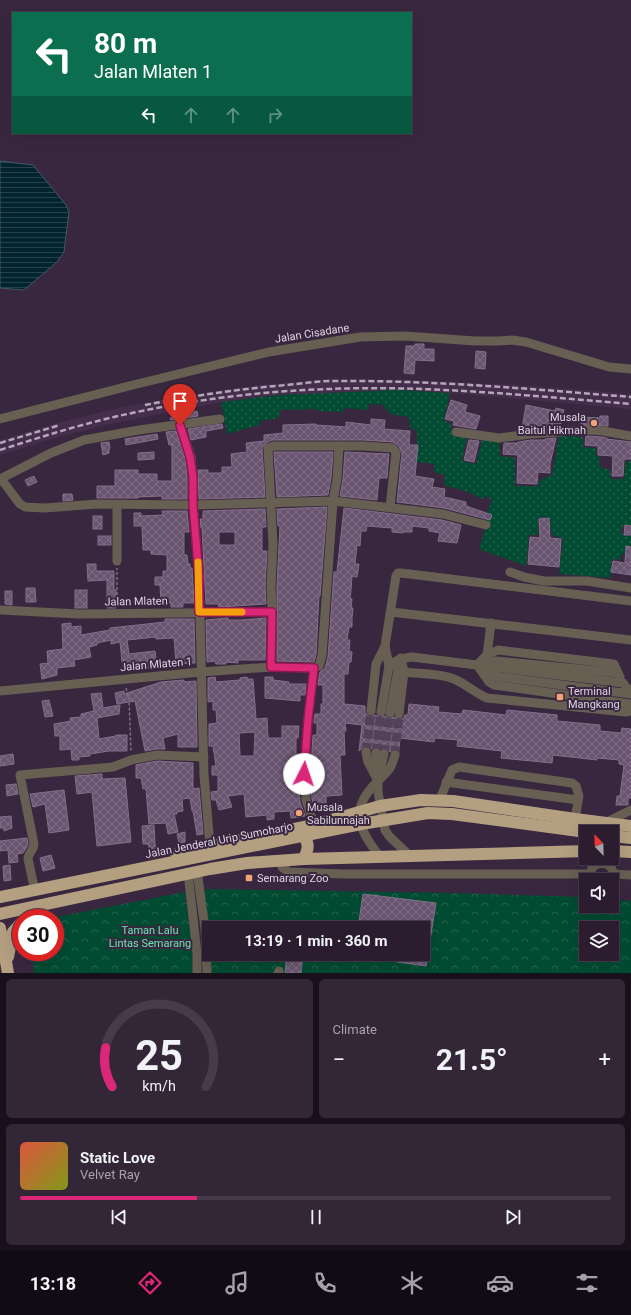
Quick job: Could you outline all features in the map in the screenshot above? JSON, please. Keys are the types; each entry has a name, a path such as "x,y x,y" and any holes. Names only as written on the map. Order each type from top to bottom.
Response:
{"highway":[{"path":"210,869 209,851 314,825 360,818 380,806 411,801 440,799 631,826"},
{"name":"Jalan Jenderal Urip Sumoharjo","path":"0,898 154,865 172,855 209,851 303,836 360,818 383,820 428,813 452,814 579,831"},
{"path":"303,836 308,845 304,859"},
{"path":"619,837 631,838"},
{"path":"0,914 193,872 247,863 304,859 579,851"},
{"path":"619,851 631,852"},
{"path":"43,909 58,901"},
{"path":"0,928 7,969"},
{"path":"7,969 12,938"}],"street":[{"name":"Jalan Cisadane","path":"0,420 133,385 269,352 360,337 405,336 475,341 512,340 526,342 609,367 631,369"},
{"path":"220,419 139,430 84,440 50,453 0,479 20,504 25,507 44,508 75,505 193,505 333,501 444,514 486,525"},
{"path":"180,425 190,457 193,477 193,505 199,576 204,757 209,851"},
{"path":"456,432 499,438 530,434 590,430 631,436"},
{"path":"271,667 271,585 273,545 268,448 274,446 380,446 393,448 396,450 390,507"},
{"path":"314,825 306,800 304,774 314,668 318,666 322,656 333,501 337,479 339,446"},
{"path":"117,505 117,560"},
{"path":"510,572 544,581 587,581 631,588"},
{"path":"371,711 376,664 385,646 396,576 398,574 401,573 631,601"},
{"name":"Jalan Mlaten","path":"0,610 79,614 272,612"},
{"path":"391,612 631,640"},
{"path":"487,655 491,623"},
{"path":"385,646 395,662 404,672 433,675 456,680 487,698 626,712 631,711"},
{"path":"477,665 487,655 498,650 614,664 623,683 631,693"},
{"path":"395,662 412,656 623,683"},
{"path":"477,665 497,661 618,673"},
{"path":"395,662 390,713 404,672"},
{"path":"477,665 494,676 631,693"},
{"path":"477,665 489,682 494,685 631,704"},
{"name":"Jalan Mlaten 1","path":"0,691 201,672 271,667 314,668"},
{"path":"366,752 368,762 376,777"},
{"path":"380,753 376,777 385,830 389,836 411,857"},
{"path":"35,891 28,859 34,844 20,775 113,767 131,760 157,755 204,757"},
{"path":"380,857 368,839 360,818 360,803 376,777 392,767 395,755"},
{"path":"440,799 452,770 459,767 572,783 578,790 575,819"},
{"path":"446,782 578,800"},
{"path":"605,823 631,810"},
{"path":"281,860 282,867 289,872 336,874 579,877"},
{"path":"592,873 593,867 600,863 608,864 612,870 612,873"},
{"path":"193,872 197,973"},
{"path":"193,872 205,928 207,973"},
{"path":"619,876 631,875"}],"path":[{"path":"117,560 117,614"},
{"path":"124,679 129,698 131,760"}],"shaded area":[{"path":"330,379 409,380 518,385 631,394 631,409 450,393 398,390 280,395 221,402 115,423 58,437 0,455 0,440 54,424 114,409 182,396 260,385"}],"green space":[{"path":"398,390 450,393 444,420 451,424 452,435 467,436 462,461 476,464 482,440 499,440 500,456 515,458 515,486 538,486 540,480 552,475 559,436 583,437 583,447 596,448 596,455 599,457 600,467 610,470 611,479 624,479 626,461 631,461 631,525 623,525 621,534 631,536 631,554 622,554 620,560 612,559 610,578 559,574 563,539 552,535 549,517 538,518 538,535 529,535 526,566 479,549 486,526 486,516 492,500 485,496 483,499 465,491 444,485 445,475 434,472 434,464 417,462 417,430 410,429 409,417 391,414 384,405 369,404 368,410 344,408 343,412 318,411 317,409 280,410 279,418 260,421 260,425 227,434 221,402 280,395"},
{"path":"205,889 579,897 579,913 619,913 619,900 631,901 631,973 211,973 210,961 430,961 430,921 207,921"},
{"name":"Taman Lalu Lintas Semarang","path":"185,892 192,948 192,973 34,973 33,961 64,961 64,915"}],"water":[{"path":"0,161 33,165 66,205 69,212 64,252 57,262 24,290 0,288"}],"building":[{"path":"415,344 424,344 424,349 434,349 434,361 415,360 414,374 404,373 406,346 415,346"},
{"path":"476,351 486,352 485,369 475,368"},
{"path":"451,400 467,405 465,412 480,416 476,429 453,425 454,421 445,419"},
{"path":"526,405 555,411 556,408 564,410 560,426 546,427 534,425 534,428 522,429"},
{"path":"197,411 198,416 171,420 170,418"},
{"path":"600,416 608,416 608,426 581,425 582,417 600,418"},
{"path":"371,419 385,420 384,429 410,431 409,445 418,445 415,476 434,479 432,487 445,489 444,497 466,502 466,506 492,515 490,520 444,508 397,502 402,453 398,445 393,442 364,440 272,440 266,443 262,448 265,497 199,499 198,470 208,470 208,473 222,473 222,467 232,467 231,454 247,452 246,443 264,441 264,435 283,433 283,425 316,424 346,427 346,422 371,425"},
{"path":"222,424 223,428 206,431 206,437 191,440 188,429"},
{"path":"176,431 185,458 187,499 162,499 162,496 138,498 97,498 97,486 115,486 115,470 138,470 138,474 157,474 157,481 172,481 172,445 169,445 166,432"},
{"path":"157,434 158,439 126,445 125,439"},
{"path":"586,436 631,442 631,459 624,459 623,476 612,476 613,456 598,455 598,446 585,445"},
{"path":"556,438 550,464 550,473 538,472 537,484 517,483 518,455 503,454 504,443 518,443 531,440"},
{"path":"469,440 479,441 474,462 464,460"},
{"path":"109,442 109,453 103,455 101,443"},
{"path":"154,452 154,459 138,460 138,453"},
{"path":"274,452 333,452 328,495 277,497"},
{"path":"345,452 389,454 387,478 379,478 377,500 340,496"},
{"path":"34,476 37,482 28,486 25,480"},
{"path":"63,494 72,494 73,500 63,501"},
{"path":"327,507 319,596 316,655 314,662 277,661 277,585 280,526 278,526 277,509"},
{"path":"344,508 442,520 461,525 457,543 438,541 440,533 429,531 429,528 412,526 412,532 403,533 392,532 392,528 367,526 366,531 361,531 360,546 357,545 355,564 359,564 357,577 352,576 350,598 352,599 351,608 353,608 352,627 349,627 347,640 350,640 349,651 352,652 348,674 344,674 344,704 365,706 365,713 370,717 376,715 380,718 385,716 389,719 394,717 399,720 404,718 405,715 408,715 409,704 439,707 438,712 462,714 463,710 506,715 507,710 557,715 557,721 600,725 600,731 621,733 622,728 631,729 631,798 628,798 628,805 616,805 617,796 620,796 624,765 619,764 619,760 597,758 597,760 553,755 552,763 501,758 502,751 457,746 458,740 435,738 434,742 400,738 399,751 394,749 390,752 386,748 381,749 376,747 371,749 368,746 365,746 359,751 362,725 345,723 345,755 340,755 342,795 326,796 326,805 314,806 311,788 312,786 317,785 315,770 311,770 311,766 313,735 317,735 317,723 314,723 314,720 315,714 321,714 321,704 323,704 323,685 318,685 320,672 325,668 328,657 334,572 337,572"},
{"path":"265,509 266,527 262,527 262,551 267,551 265,585 266,604 219,607 218,604 206,604 202,528 200,519 203,519 203,511","holes":["219,532 235,532 235,545 219,545"]},
{"path":"162,511 187,511 189,532 184,532 184,555 187,555 188,564 190,564 190,568 192,568 194,603 183,603 183,607 171,607 171,603 161,603 160,585 155,585 155,577 163,577 163,571 167,571 167,555 151,554 151,550 143,550 142,526 134,526 134,513 141,513 141,516 163,515"},
{"path":"93,516 102,516 102,529 93,529"},
{"path":"549,518 550,538 561,539 559,567 528,564 530,537 540,538 539,519"},
{"path":"625,525 631,526 631,535 624,535"},
{"path":"98,536 111,536 111,545 98,545"},
{"path":"626,546 631,547 631,575 611,572 613,561 625,563"},
{"path":"87,564 96,564 96,571 114,571 116,608 107,608 107,580 88,581"},
{"path":"26,588 35,588 36,602 26,602"},
{"path":"75,590 87,590 87,608 75,608"},
{"path":"5,591 12,591 12,605 5,604"},
{"path":"228,618 228,620 241,620 266,618 265,660 238,660 238,663 226,662 226,664 216,664 215,661 207,662 206,620"},
{"path":"165,619 194,619 195,663 176,664 174,638 156,639 156,637 127,640 129,654 155,651 157,668 123,670 120,642 111,644 111,640 97,643 97,645 89,647 91,657 74,660 75,666 57,668 57,675 42,679 40,664 48,663 47,651 63,649 62,624 71,623 71,627 81,626 81,635 110,630 110,628 165,622"},
{"path":"215,677 216,682 240,680 240,678 247,677 247,679 253,679 256,719 267,718 268,738 282,738 282,726 299,726 298,738 296,738 296,765 299,765 298,775 292,775 293,789 299,789 300,802 305,816 291,818 290,811 274,812 274,819 267,820 267,815 246,817 244,794 228,796 232,807 219,810 216,800 212,800 211,792 218,791 218,775 212,775 212,766 216,766 213,746 209,746 209,724 217,723 216,710 213,710 213,701 208,702 208,678","holes":["255,732 254,756 240,756 239,733"]},
{"path":"265,677 273,677 273,680 289,682 289,684 306,684 305,695 300,695 300,701 265,698"},
{"path":"184,680 184,682 196,681 197,747 178,747 178,734 163,738 165,749 145,751 135,701 117,704 115,693 124,691 124,694 161,682"},
{"path":"101,693 103,708 120,705 119,714 97,718 99,739 116,735 127,735 127,751 109,751 90,754 90,756 79,757 79,760 72,760 71,749 60,750 60,736 55,736 54,724 71,721 70,718 81,717 81,714 94,711 91,694"},
{"path":"49,700 53,716 45,717 42,701"},
{"path":"13,754 14,764 0,766 0,756"},
{"path":"157,761 193,763 193,789 199,788 203,834 197,835 190,798 182,799 183,811 174,814 178,832 168,834 166,823 149,824 146,789 143,789 141,778 136,778 136,765"},
{"path":"102,774 102,779 125,778 131,842 97,846 92,792 77,794 75,776"},
{"path":"16,784 18,794 7,796 6,785"},
{"path":"64,790 69,830 49,833 45,804 33,807 30,794"},
{"path":"11,816 12,828 4,831 4,828 0,828 0,817"},
{"path":"154,825 155,844 159,856 152,858 148,844 143,844 142,826"},
{"path":"185,832 185,842 179,843 177,834"},
{"path":"27,838 28,845 23,853 17,854 18,862 9,863 8,850 0,851 0,841"},
{"path":"51,855 55,868 43,871 40,858"},
{"path":"10,865 11,880 4,881 3,866"},
{"path":"363,894 436,903 430,941 430,921 359,921"},
{"path":"286,961 302,961 301,973 285,973"},
{"path":"390,961 427,961 426,966"}],"tunnel":[{"path":"366,752 371,711"},
{"path":"376,753 381,712"},
{"path":"384,754 390,713"},
{"path":"395,755 399,714"}],"railway":[{"path":"145,405 233,391 331,381 444,384 631,397"},
{"path":"0,450 85,424 140,411 221,398 303,390 368,388 443,390 631,404"},
{"path":"0,443 60,425"}],"slow traffic":[{"path":"198,562 199,612 242,612"}],"place":[{"name":"Musala Baitul Hikmah","path":"594,423"},
{"name":"Terminal Mangkang","path":"560,697"},
{"name":"Musala Sabilunnajah","path":"299,813"},
{"name":"Semarang Zoo","path":"249,878"}],"route":[{"path":"180,425 190,457 193,477 193,505 199,576 199,612 272,612 271,667 314,668 304,774"}]}
